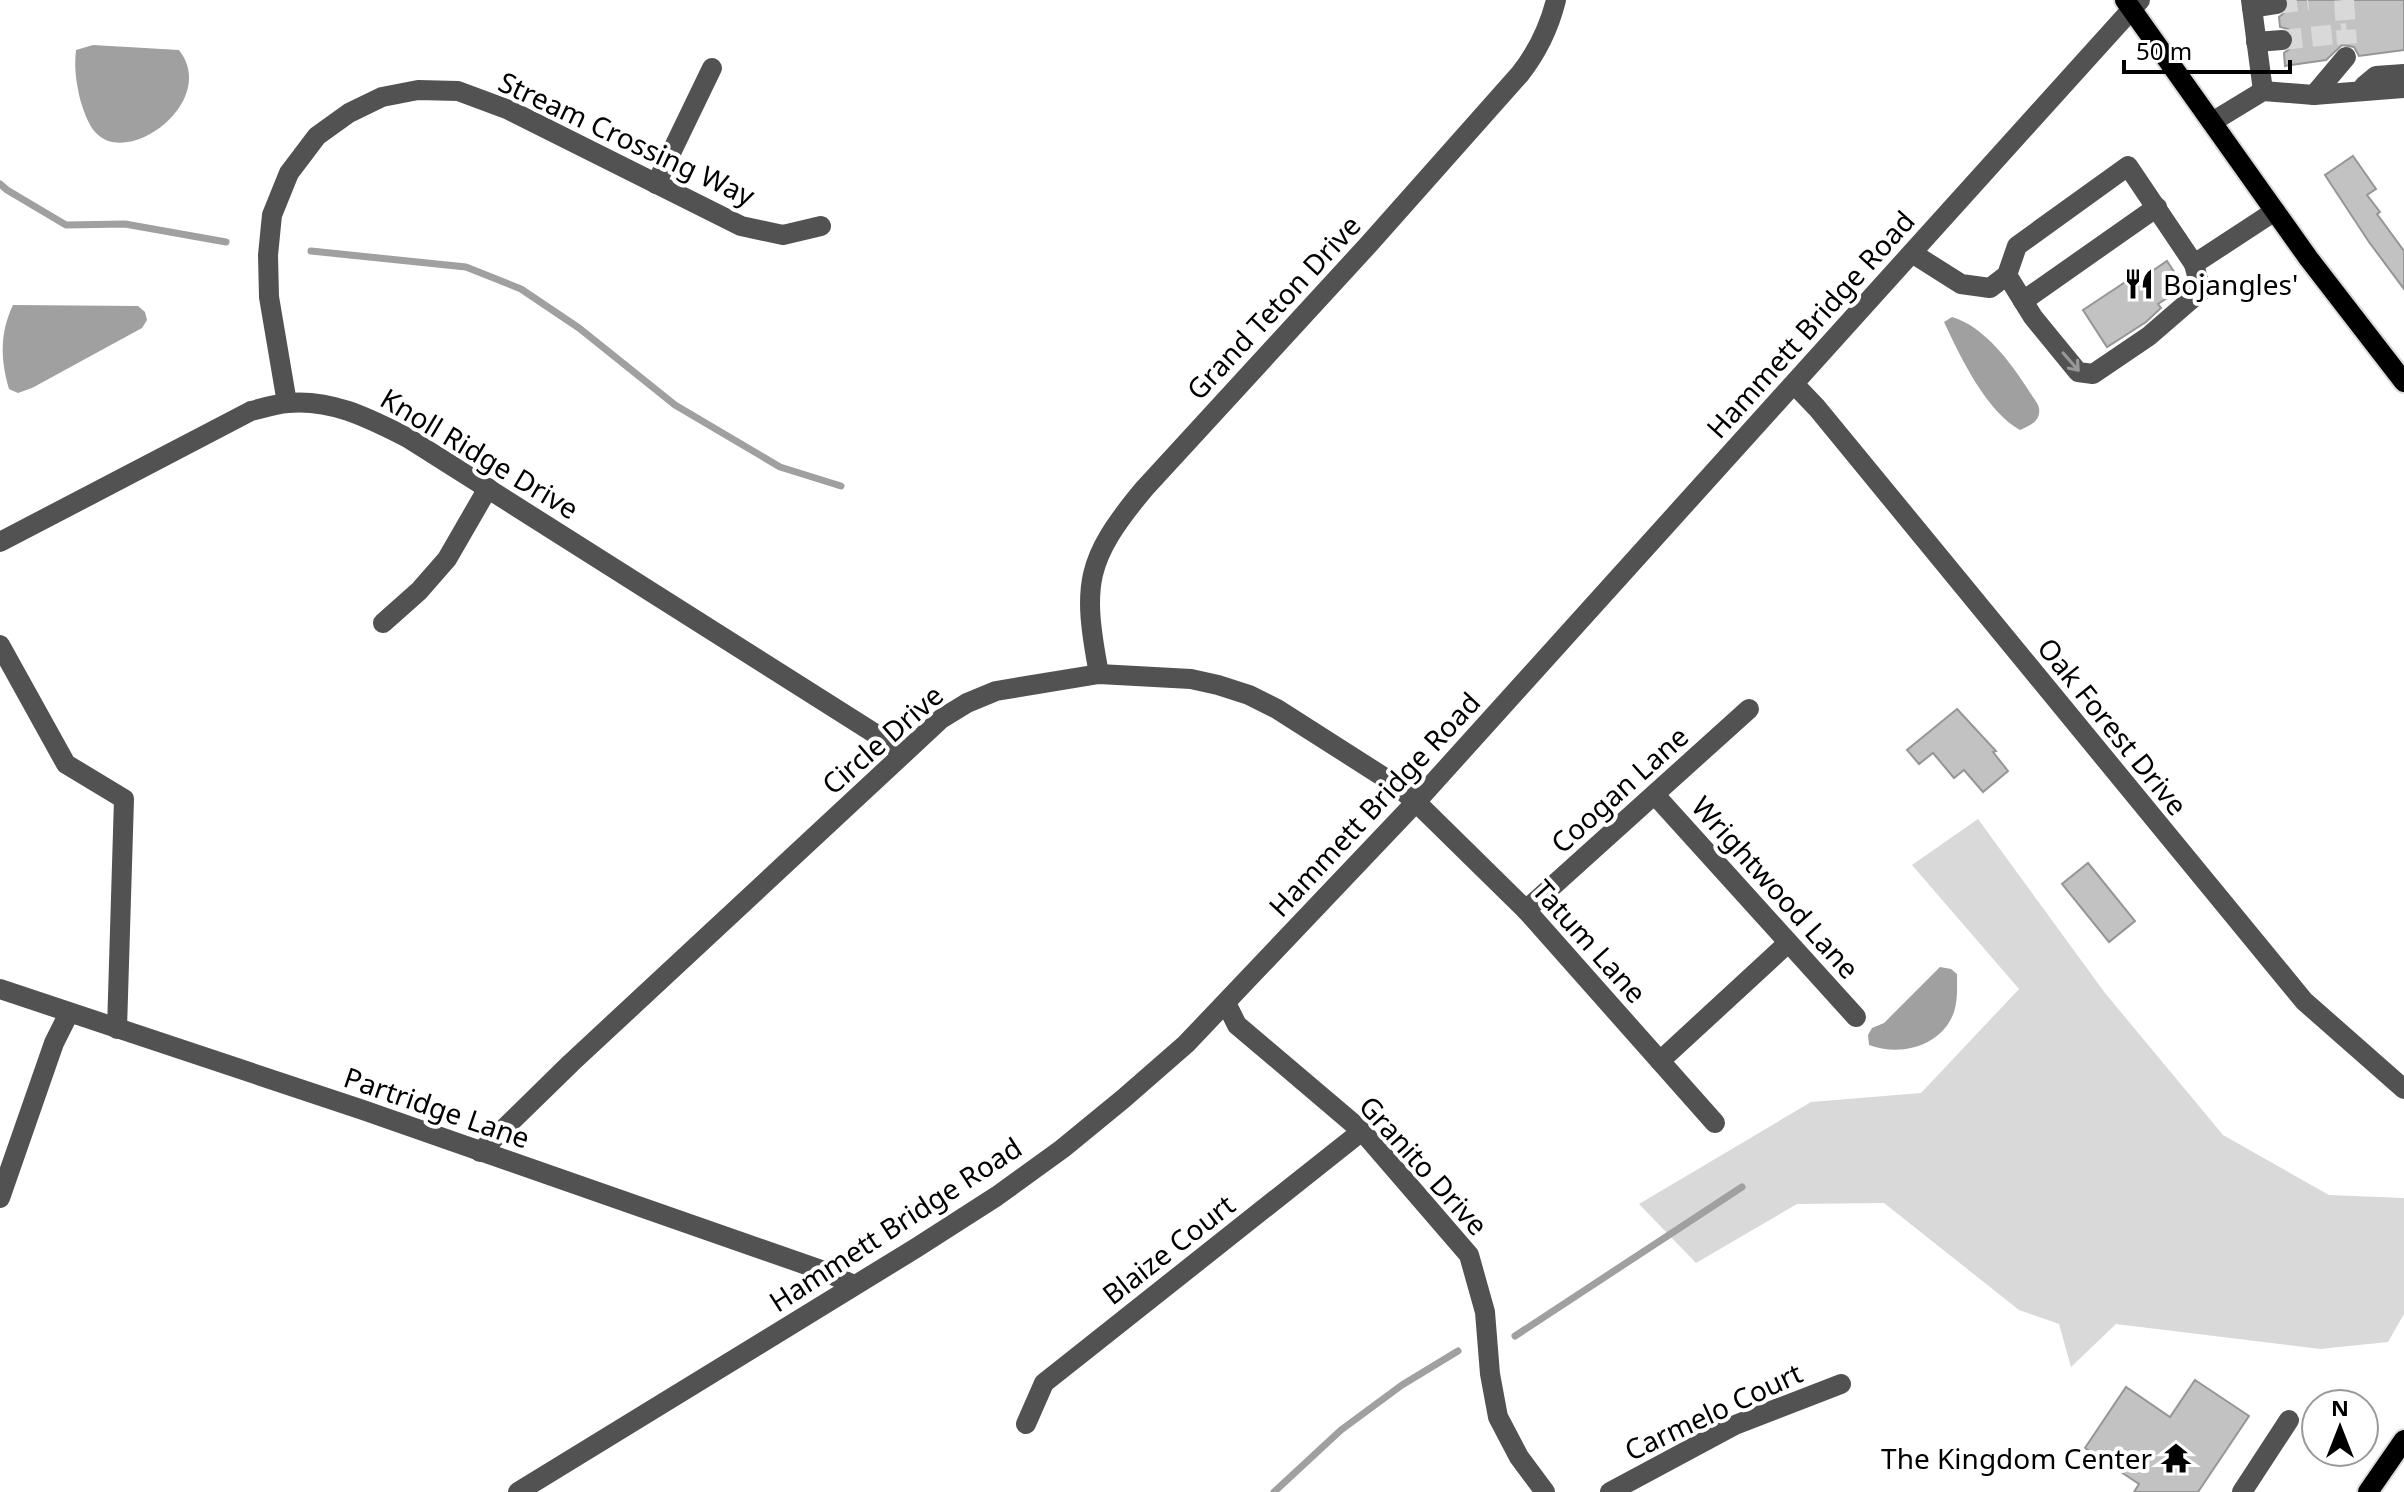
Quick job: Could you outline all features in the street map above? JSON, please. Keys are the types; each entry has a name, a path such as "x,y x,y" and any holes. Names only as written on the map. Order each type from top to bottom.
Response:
{"main road":[{"path":"2132,3 2309,259 2404,382"},
{"path":"2368,1492 2404,1440"}],"street":[{"name":"Grand Teton Drive","path":"1099,674 1088,600 1097,560 1119,519 1520,74 1540,45 1556,0"},
{"name":"Hammett Bridge Road","path":"518,1492 986,1204 1062,1149 1186,1044 1416,802 1912,253 2132,3"},
{"path":"2263,91 2252,4 2277,4"},
{"path":"2256,42 2282,40"},
{"path":"2314,95 2346,57"},
{"path":"656,184 712,68"},
{"path":"2358,91 2376,76 2404,74"},
{"path":"2212,122 2263,91 2314,95 2404,88"},
{"name":"Stream Crossing Way","path":"287,403 269,297 268,255 272,215 289,173 317,136 349,113 382,97 418,90 458,91 509,110 741,226 783,235 821,226"},
{"path":"1912,253 1961,284 1990,288 2007,275 2017,246 2128,166 2194,264 2201,291 2149,336 2093,374 2078,372 2033,317 2007,275"},
{"path":"2023,301 2157,207"},
{"path":"2194,264 2275,211"},
{"name":"Oak Forest Drive","path":"1794,384 1817,408 2304,1001 2404,1089"},
{"name":"Knoll Ridge Drive","path":"0,542 251,411 287,403 320,403 357,412 408,438 904,752"},
{"path":"383,623 419,591 447,559 488,488"},
{"path":"0,645 66,764 124,799 117,1029"},
{"name":"Circle Drive","path":"480,1152 904,752 941,719 981,696 1017,686 1099,674 1191,679 1218,685 1249,695 1277,709 1380,775 1416,802"},
{"name":"Coogan Lane","path":"1526,910 1749,709"},
{"name":"Wrightwood Lane","path":"1655,795 1856,1017"},
{"name":"Tatum Lane","path":"1416,802 1526,910 1715,1123"},
{"path":"1660,1061 1788,943"},
{"name":"Partridge Lane","path":"0,989 821,1270 854,1285"},
{"name":"Granito Drive","path":"1226,1003 1237,1025 1362,1131 1469,1255 1485,1312 1490,1374 1498,1417 1519,1457 1545,1492"},
{"path":"0,1198 54,1043 69,1013"},
{"name":"Blaize Court","path":"1026,1424 1044,1383 1362,1131"},
{"name":"Carmelo Court","path":"1610,1492 1735,1425 1841,1384"},
{"path":"2242,1492 2289,1420"}],"shaded area":[{"path":"93,45 179,50 188,70 188,89 179,108 165,124 147,136 129,142 111,142 96,133 81,103 75,69 76,50"},
{"path":"13,305 138,306 145,312 147,320 142,328 18,393 9,389 3,356 6,325"},
{"path":"1952,317 1986,337 2014,369 2039,408 2037,420 2031,425 2020,430 1985,397 1944,322"},
{"path":"1978,819 2105,993 2223,1135 2329,1195 2404,1198 2404,1314 2388,1342 2320,1349 2116,1324 2071,1367 2059,1324 2019,1310 1884,1203 1797,1204 1696,1263 1639,1204 1811,1102 1921,1093 2019,989 1912,865"},
{"path":"1940,967 1957,974 1957,988 1954,1012 1940,1033 1930,1041 1907,1049 1869,1045 1868,1035 1872,1028 1884,1023"}],"building":[{"path":"2289,0 2404,0 2404,50 2359,56 2354,47 2342,45 2326,60 2285,66 2284,53 2293,46 2295,38 2288,29 2280,27 2279,17 2289,9"},
{"path":"2353,156 2376,189 2367,195 2380,212 2377,214 2404,251 2404,289 2325,175"},
{"path":"2167,261 2184,287 2158,304 2161,308 2146,322 2107,347 2083,310 2136,275 2139,280"},
{"path":"1957,709 1996,751 1993,752 2008,771 1983,792 1964,770 1954,778 1933,753 1919,764 1907,750"},
{"path":"2088,863 2135,921 2109,942 2062,884"},
{"path":"2195,1380 2249,1416 2198,1492 2134,1492 2139,1484 2085,1448 2126,1387 2170,1417"}],"waterway":[{"path":"0,184 66,225 125,224 226,242"},
{"path":"311,251 466,267 521,289 579,328 675,405 780,467 841,486"},
{"path":"1515,1336 1742,1187"},
{"path":"1274,1492 1341,1430 1402,1385 1458,1351"}],"tunnel":[{"path":"2277,4 2308,0"},
{"path":"2344,0 2347,44"},
{"path":"2282,40 2347,33"}],"place":[{"name":"Bojangles'","path":"2139,284"},
{"name":"The Kingdom Center","path":"2176,1458"}]}
